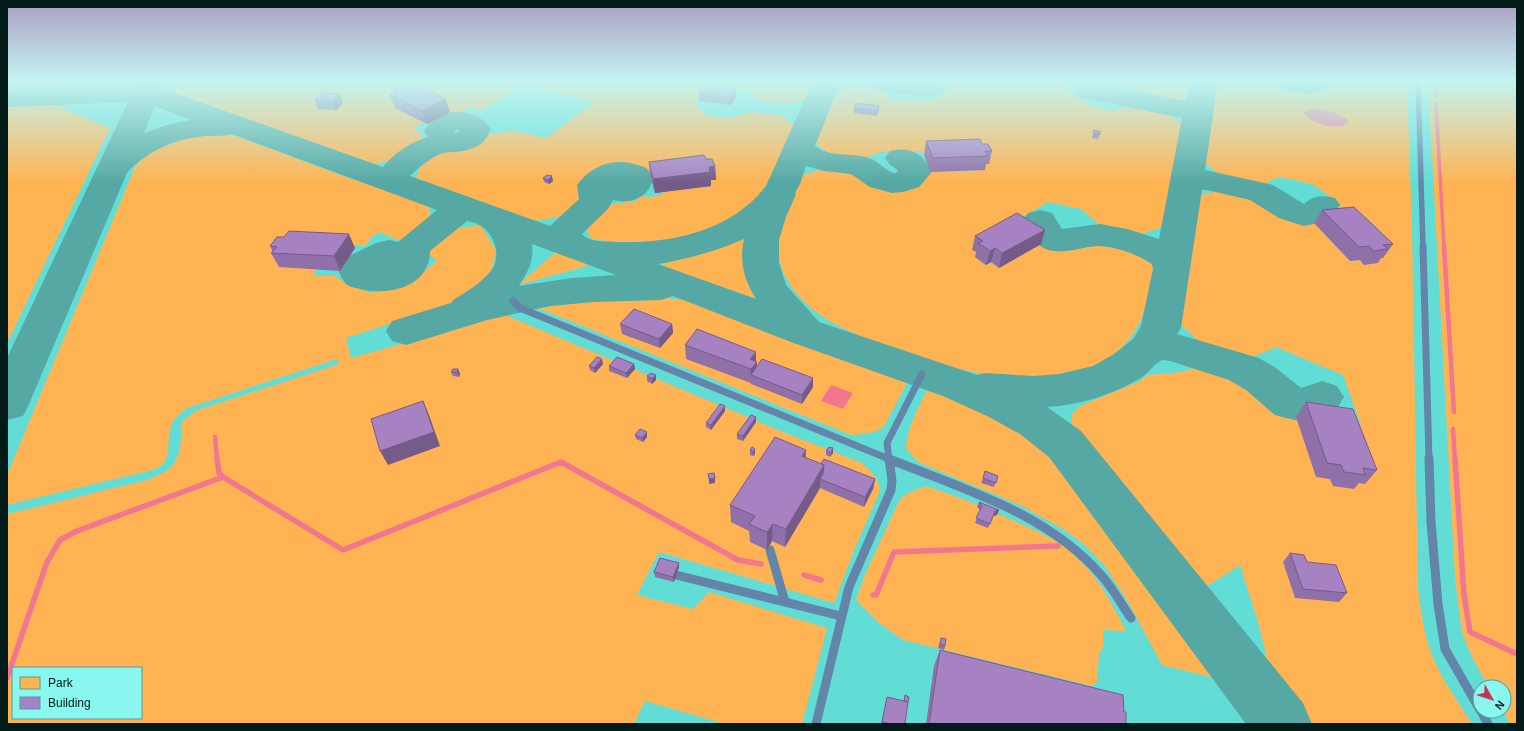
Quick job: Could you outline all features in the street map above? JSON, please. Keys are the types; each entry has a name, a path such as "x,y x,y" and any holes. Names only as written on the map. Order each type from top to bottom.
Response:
{"lane":[{"path":"1419,115 1431,522 1438,604 1445,649 1472,696"},
{"path":"513,301 520,308 888,460 1005,506 1038,523 1076,550 1097,571 1131,618"},
{"path":"816,724 841,616 850,587 861,557 891,490 892,481 886,443 922,374"},
{"path":"770,550 785,602"},
{"path":"676,575 841,616"}],"shaded area":[{"path":"7,115 1517,115 1517,724 7,724"},
{"path":"1340,115 1348,120 1348,123 1344,126 1338,127 1324,125 1311,120 1306,116"},
{"path":"831,385 853,393 843,409 821,401"}],"green space":[{"path":"7,115 79,115 110,128 7,343"},
{"path":"237,115 437,115 415,127 425,141 398,159 374,164"},
{"path":"577,115 707,115 729,118 740,115 776,115 783,116 795,126 776,167 763,189 747,207 729,221 708,231 686,238 638,243 614,242 591,239 585,225 608,205 635,201 642,196 649,197 663,195 662,192 711,186 709,180 715,180 670,169 645,171 622,164 597,168 579,182 581,198 561,216 535,221 416,178 420,167 443,149 462,150 485,135 516,131 546,138"},
{"path":"827,115 1168,115 1183,125 1163,227 1138,235 1101,226 1081,209 1048,202 1010,224 980,255 975,257 986,265 991,262 999,267 1041,244 1068,249 1097,242 1135,251 1154,267 1144,311 1129,340 1109,358 1083,369 1047,377 1025,378 982,374 919,357 849,331 819,314 794,291 785,276 780,263 779,237 782,224 786,211 802,175 823,169 854,172 872,187 901,191 923,183 926,175 931,174 930,172 984,170 977,152 924,155 920,151 883,151 862,159 829,154 815,143"},
{"path":"1212,115 1408,115 1412,229 1418,589 1424,627 1435,663 1446,684 1472,724 1304,724 1265,672 1265,650 1240,565 1201,590 1097,460 1077,438 1072,424 1072,414 1080,406 1140,381 1147,375 1181,372 1198,367 1247,381 1293,419 1361,425 1343,375 1276,347 1250,358 1201,343 1180,324 1200,195 1219,191 1259,199 1280,215 1314,223 1350,261 1360,260 1364,265 1378,263 1352,220 1335,200 1312,184 1279,177 1261,185 1222,176 1205,163"},
{"path":"1430,115 1517,115 1517,724 1510,724 1507,719 1512,719 1512,679 1485,679 1464,637 1455,578"},
{"path":"220,132 233,135 430,206 430,221 401,241 379,232 370,238 369,242 364,246 350,245 317,269 313,275 337,276 336,278 371,293 403,287 437,261 425,250 453,229 480,225 496,250 492,269 475,288 462,298 442,307 346,338 351,358 505,315 783,432 862,463 875,476 879,485 879,493 854,550 834,603 659,552 637,595 693,609 709,592 827,628 802,724 725,724 645,701 634,724 7,724 7,514 150,479 166,471 175,462 179,451 182,422 195,411 339,364 337,359 187,408 175,418 171,425 166,460 161,466 152,470 7,505 7,475 135,167 143,158 163,145 196,135"},
{"path":"745,237 744,260 751,282 763,301 661,266 663,264 721,247"},
{"path":"556,252 590,265 518,285"},
{"path":"668,298 694,302 907,383 884,426 873,432 851,435 538,308 609,299"},
{"path":"927,390 978,410 1016,428 1039,443 1059,463 1087,496 1215,661 1215,670 1211,677 1162,665 1128,602 1105,566 1085,545 1063,529 1020,505 918,462 906,448 907,440 914,418"},
{"path":"926,486 1011,519 1058,542 1068,549 1086,567 1102,587 1126,631 1103,630 1103,647 1099,653 1097,682 1092,686 903,640 879,623 856,600 866,572 900,499 910,492"}],"building":[{"path":"1094,130 1101,132 1099,134 1093,133"},
{"path":"980,139 982,144 988,144 992,151 985,151 988,156 933,158 926,141"},
{"path":"704,155 706,159 712,159 715,166 709,167 710,172 653,179 649,162"},
{"path":"547,175 552,176 548,180 543,178"},
{"path":"1354,207 1393,244 1383,245 1388,249 1373,251 1369,246 1359,247 1322,210"},
{"path":"1017,213 1045,230 1002,253 995,248 990,251 978,243 983,241 975,236"},
{"path":"289,231 349,234 334,256 271,253 277,247 270,246 277,237 284,237"},
{"path":"634,309 672,324 659,339 620,324"},
{"path":"697,329 756,352 750,359 757,362 751,369 685,345"},
{"path":"597,357 602,359 594,368 589,366"},
{"path":"617,357 634,364 626,373 609,366"},
{"path":"762,359 813,378 802,395 751,375"},
{"path":"453,369 458,369 457,372 451,372"},
{"path":"651,373 656,375 652,379 647,376"},
{"path":"423,401 434,432 380,451 371,419"},
{"path":"1306,402 1353,409 1377,470 1363,468 1365,475 1344,472 1341,465 1327,463"},
{"path":"720,404 725,406 711,425 706,423"},
{"path":"751,415 756,417 743,436 737,434"},
{"path":"640,429 647,432 642,438 635,435"},
{"path":"775,437 806,450 802,456 824,465 786,529 773,524 767,532 749,524 755,516 730,505"},
{"path":"752,447 755,449 753,452 750,450"},
{"path":"829,447 833,448 831,453 826,451"},
{"path":"824,459 875,479 865,497 820,479 823,474 824,465 821,464"},
{"path":"985,471 998,476 996,483 983,478"},
{"path":"714,473 715,478 709,479 708,474"},
{"path":"979,502 999,510 995,511 990,524 976,518 982,506"},
{"path":"1290,553 1304,555 1307,562 1336,565 1347,593 1303,589"},
{"path":"660,558 679,563 673,577 654,572"},
{"path":"941,638 946,639 945,646 940,644"},
{"path":"940,650 1123,695 1124,712 1126,712 1126,724 929,724"},
{"path":"905,695 909,697 908,702 904,701"},
{"path":"887,697 908,702 905,724 882,722"}],"waterway":[{"path":"1437,115 1444,247"},
{"path":"1444,246 1454,412"},
{"path":"1453,429 1455,459"},
{"path":"215,437 217,459"},
{"path":"217,458 219,473 223,477"},
{"path":"1455,458 1464,595 1470,632 1517,654"},
{"path":"223,477 343,550 561,462 738,560 761,564"},
{"path":"7,678 47,562 60,540 77,531 223,477"},
{"path":"873,595 876,595 894,552 1058,546"},
{"path":"804,575 821,580"}],"taxiway":[{"path":"112,170 137,115"},
{"path":"207,115 400,184"},
{"path":"800,146 813,115"},
{"path":"1186,185 1198,115"},
{"path":"400,184 394,181 393,176 395,172 405,163 435,145 470,139 474,135 476,129 474,126 466,122 453,120 445,123 439,131"},
{"path":"112,170 135,150 165,135 197,128 229,126"},
{"path":"624,193 636,183 637,178 635,175 618,171 602,177 594,185 596,202 566,229 564,234 567,240 572,245 585,250 635,254 683,248 708,241 731,231 752,219 769,204 782,187 800,146"},
{"path":"800,146 808,156 833,163 858,165 877,178 892,183 908,180 915,173 913,166 901,158"},
{"path":"7,404 112,170"},
{"path":"1186,185 1191,181 1207,180 1261,192 1291,211 1304,216 1314,214 1323,205"},
{"path":"400,184 451,203"},
{"path":"985,389 1009,392 1034,392 1084,386 1108,377 1129,365 1147,349 1161,328 1186,185"},
{"path":"779,194 765,229 760,252 760,263 763,276 771,293 804,331"},
{"path":"389,251 362,264 357,270 359,275 365,278 379,280 395,277 407,269 412,261 413,247 454,214 454,206 451,203"},
{"path":"451,203 694,290 805,332 958,385 1003,404 1036,422 1065,444 1282,724"},
{"path":"467,309 481,301 504,280 511,268 515,256 514,243 507,231 493,218"},
{"path":"1040,220 1044,231 1056,240 1091,235 1117,238 1145,246 1162,254 1169,259 1171,268"},
{"path":"406,331 475,310 528,297 594,289 661,287"},
{"path":"1146,350 1162,346 1170,347 1234,365 1261,379 1290,403 1305,405 1322,397"}]}
